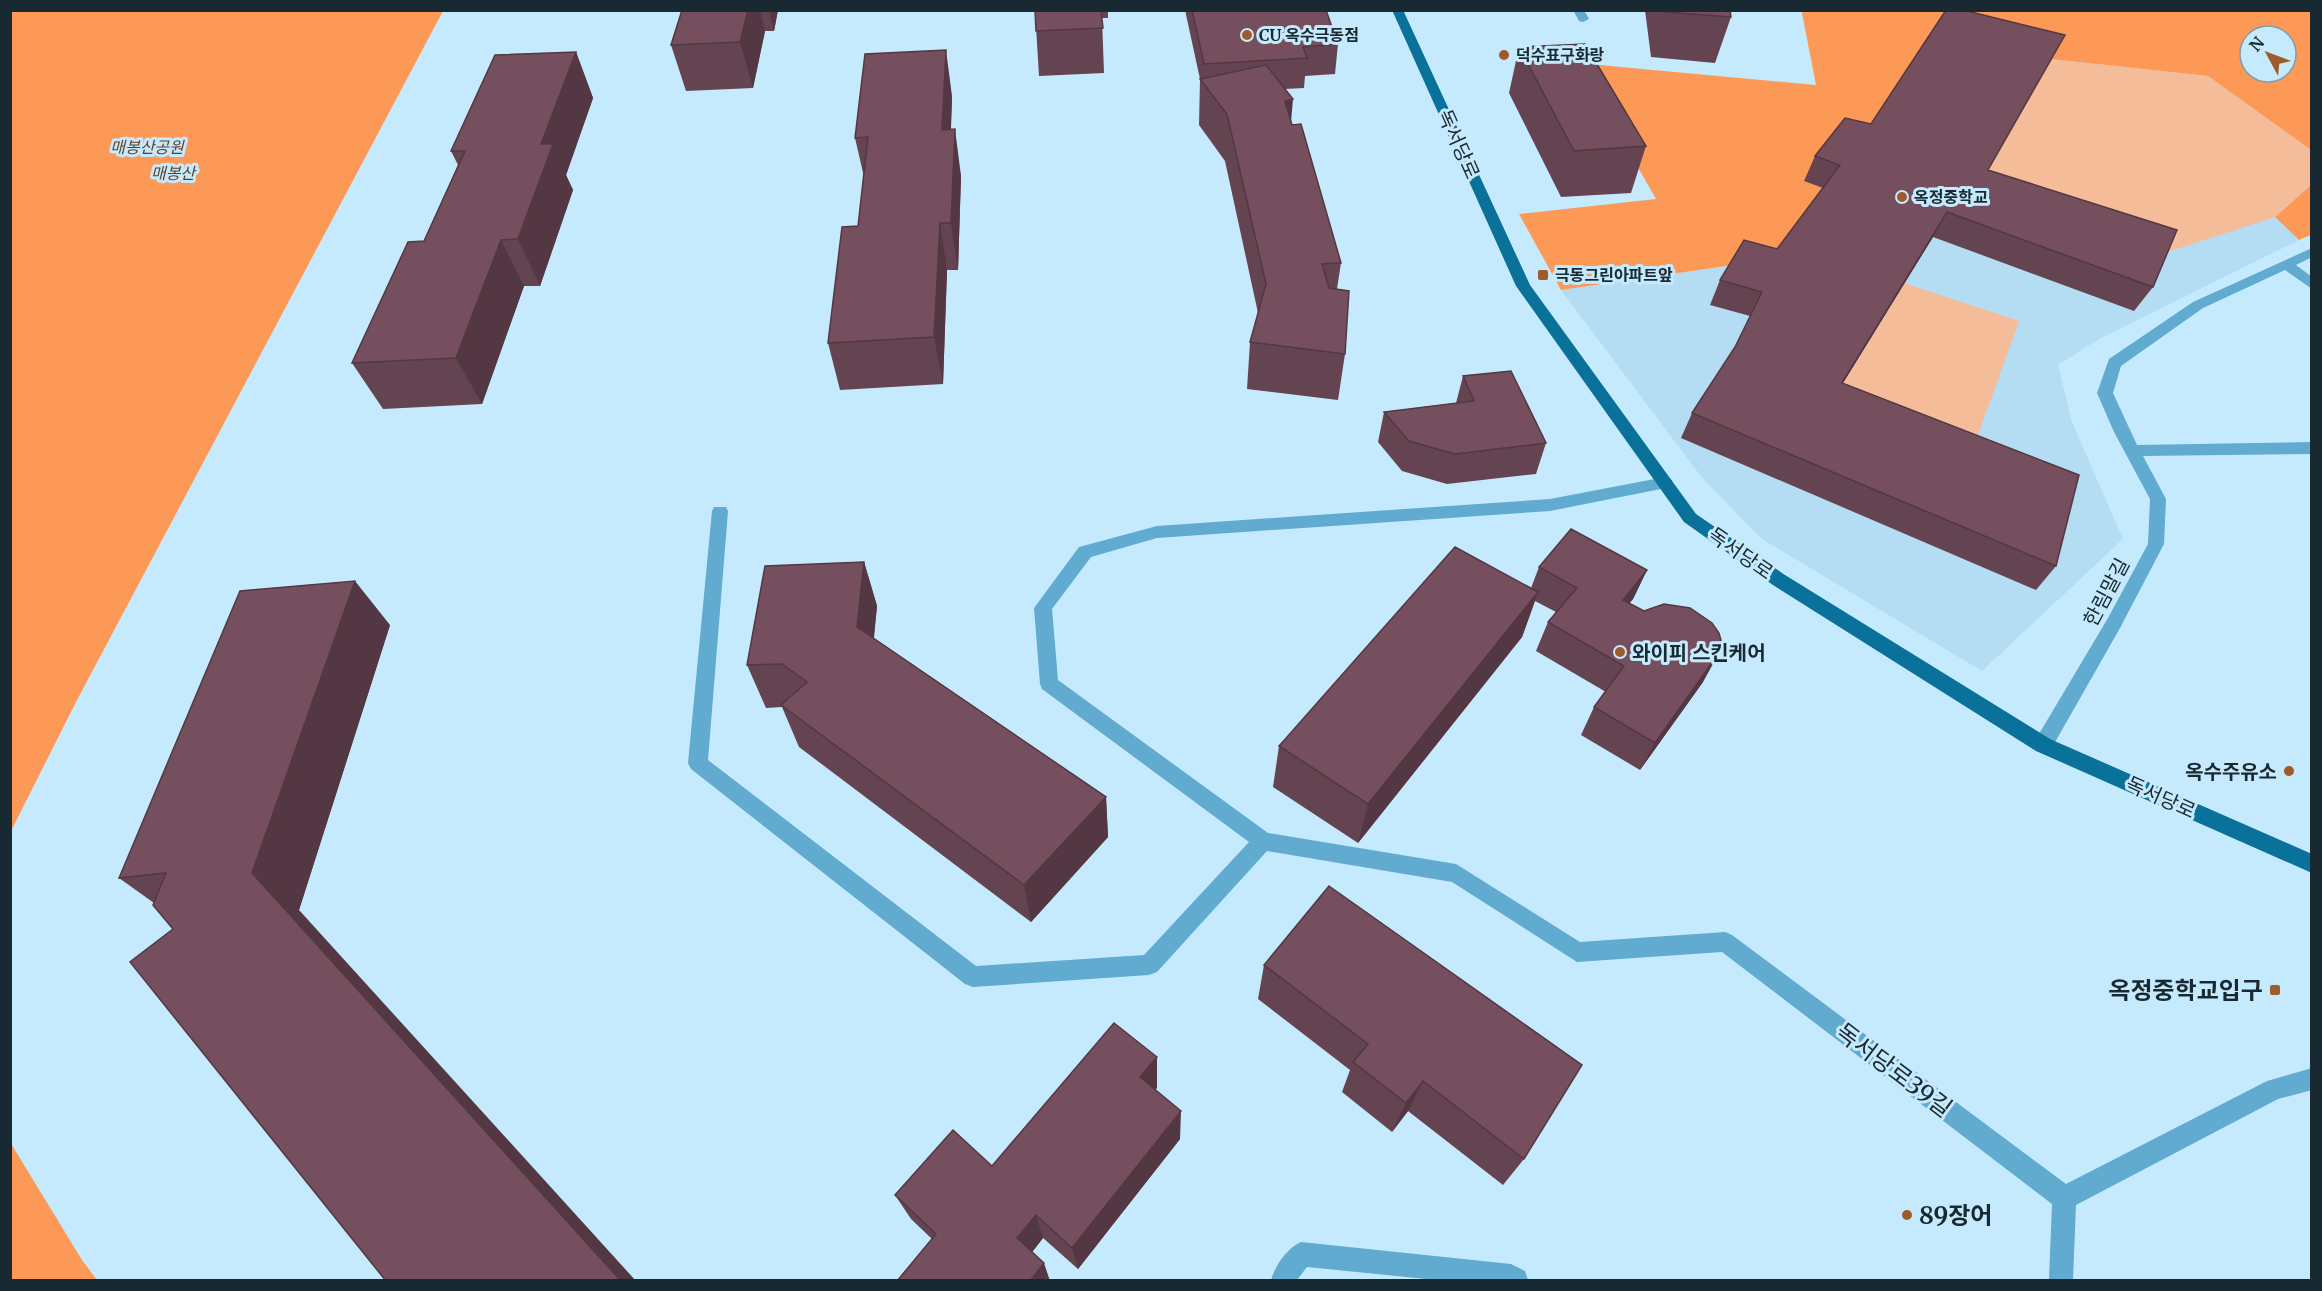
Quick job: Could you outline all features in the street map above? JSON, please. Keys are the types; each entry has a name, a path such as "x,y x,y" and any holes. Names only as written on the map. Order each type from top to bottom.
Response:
{"main road":[{"name":"독서당로","path":"1397,10 1523,286 1690,518 1779,580 2043,745 2312,864"}],"street":[{"name":"한림말길","path":"2043,745 2114,623 2156,544 2158,499 2105,393 2114,363 2198,304 2312,252"},
{"path":"2286,264 2312,285"},
{"path":"2132,451 2312,448"},
{"path":"720,512 698,763 973,977 1149,965 1263,841 1049,684 1043,608 1085,552 1157,532 1550,505 1665,483"},
{"name":"독서당로39길","path":"1263,841 1456,873 1577,952 1725,942 2064,1198"},
{"path":"2061,1281 2064,1198 2275,1089 2312,1079"},
{"path":"1283,1281 1301,1254 1511,1276 1516,1281"}],"shaded area":[{"path":"2051,59 2208,76 2311,150 2311,185 2275,217 2158,255 1974,195"},
{"path":"2311,150 2311,185 2275,217 2299,240 2099,339 2058,365 2072,422 2123,539 1982,671 1762,539 1703,479 1561,290 1733,265 1828,190 1804,181"},
{"path":"1904,283 2019,321 1968,463 1828,407"}],"green space":[{"name":"매봉산","path":"11,10 443,11 76,702 11,831"},
{"path":"1803,11 2311,11 2311,150 2208,76 2051,59 1860,149 1804,180 1828,190 1765,274 1733,265 1561,290 1519,214 1656,199 1578,63 1816,85"},
{"path":"2311,185 2311,235 2299,240 2275,217"},
{"path":"10,1142 82,1260 97,1280 11,1280"}],"building":[{"path":"682,10 748,10 740,42 671,45"},
{"path":"1035,10 1101,10 1103,28 1036,31"},
{"path":"1192,10 1326,10 1338,44 1303,47 1307,58 1204,64"},
{"path":"1665,10 1730,10 1731,17 1665,12"},
{"path":"1946,10 1963,10 2065,35 1988,170 2177,230 2153,287 1947,212 1842,383 2079,475 2056,566 1692,413 1735,347 1762,292 1720,280 1744,240 1777,249 1840,165 1815,156 1845,118 1871,124"},
{"path":"1585,44 1646,146 1574,151 1519,47"},
{"path":"946,50 942,130 955,129 951,223 940,223 934,337 828,343 842,227 858,226 868,137 855,138 865,54"},
{"path":"576,52 541,144 553,144 518,239 501,240 456,358 352,363 408,242 424,241 465,151 451,151 495,55"},
{"path":"1266,65 1293,99 1285,101 1292,125 1301,124 1341,263 1322,264 1329,288 1349,291 1345,354 1250,342 1266,284 1227,114 1200,79"},
{"path":"1511,371 1546,443 1455,454 1409,441 1384,412 1474,401 1463,376"},
{"path":"1571,529 1647,570 1623,600 1644,611 1664,604 1690,608 1712,623 1719,633 1722,644 1719,653 1655,743 1594,707 1624,666 1548,622 1577,588 1539,567"},
{"path":"1455,547 1538,592 1368,804 1279,746"},
{"path":"864,562 857,627 1106,797 1024,885 781,705 807,682 782,664 747,665 765,566"},
{"path":"355,581 252,873 621,1281 386,1281 130,962 173,929 153,905 166,873 119,878 240,591"},
{"path":"1329,886 1582,1065 1524,1159 1423,1081 1406,1103 1353,1062 1368,1044 1264,965"},
{"path":"1114,1023 1157,1057 1140,1077 1181,1111 1072,1248 1036,1215 1017,1238 1044,1263 1030,1281 897,1281 936,1234 895,1195 953,1130 992,1166"}],"place":[{"name":"CU 옥수극동점","path":"1247,35"},
{"name":"덕수표구화랑","path":"1504,55"},
{"name":"옥정중학교","path":"1902,197"},
{"name":"극동그린아파트앞","path":"1543,275"},
{"name":"와이피 스킨케어","path":"1620,652"},
{"name":"옥수주유소","path":"2289,771"},
{"name":"옥정중학교입구","path":"2275,990"},
{"name":"89장어","path":"1907,1215"}],"park label":[{"name":"매봉산공원","path":"147,147"}]}
